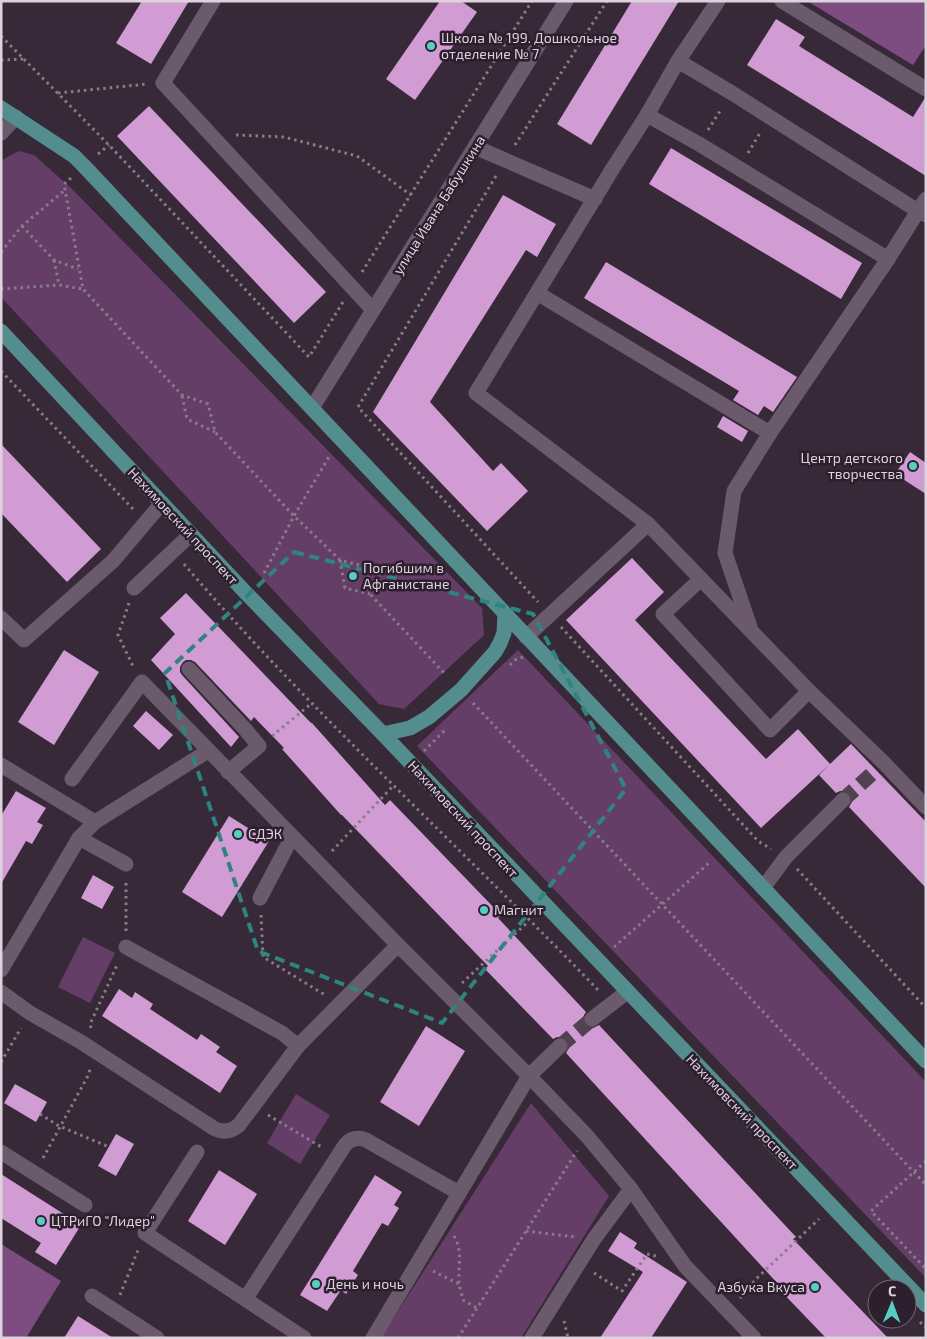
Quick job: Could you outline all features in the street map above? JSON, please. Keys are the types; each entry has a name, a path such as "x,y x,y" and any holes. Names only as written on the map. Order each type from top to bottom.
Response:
{"main road":[{"path":"1,108 79,161 926,1061"},
{"name":"Нахимовский проспект","path":"1,331 246,592 926,1305"},
{"path":"383,734 410,728 429,717 461,690 495,652 504,633 505,614"}],"street":[{"path":"213,1 163,83 373,310"},
{"name":"улица Ивана Бабушкина","path":"312,408 566,1"},
{"path":"718,1 678,61 647,115 476,393 648,524 880,766 926,807"},
{"path":"782,1 924,84"},
{"path":"678,61 923,208 770,433 734,491 725,552 751,631"},
{"path":"647,115 699,144 888,259"},
{"path":"1,133 16,117"},
{"path":"475,147 595,199"},
{"path":"537,293 770,433"},
{"path":"1,618 24,640 113,561 162,503"},
{"path":"526,637 648,524"},
{"path":"134,588 191,534"},
{"path":"701,580 663,614 770,730 810,692"},
{"path":"189,668 259,746 228,772"},
{"path":"72,779 142,682 228,772 587,1136 631,1189 685,1266 754,1338"},
{"path":"1,970 79,838 95,822 208,751"},
{"path":"1,765 95,822"},
{"path":"763,888 786,857 843,800"},
{"path":"260,898 292,837"},
{"path":"79,838 126,864"},
{"path":"1,992 30,1013 94,1051 218,1130 226,1132 239,1125 298,1046 398,945"},
{"path":"126,947 282,1033 298,1046"},
{"path":"592,1019 627,992"},
{"path":"373,1338 529,1076 560,1046"},
{"path":"246,1298 338,1156 349,1141 355,1138 362,1138 459,1193"},
{"path":"1,1152 84,1205"},
{"path":"197,1152 145,1233 304,1338"},
{"path":"532,1338 594,1239 631,1189"},
{"path":"92,1296 157,1338"}],"path":[{"path":"1,36 109,145 308,357 532,1"},
{"path":"607,1 505,160 358,407 758,842 786,857 926,1008"},
{"path":"1,60 24,59"},
{"path":"58,94 163,83"},
{"path":"699,144 732,92"},
{"path":"739,169 770,117"},
{"path":"211,134 284,137 357,156 411,194"},
{"path":"64,184 83,288 182,395 208,404 215,432"},
{"path":"1,252 22,226 65,190"},
{"path":"22,226 54,260 79,269"},
{"path":"54,260 60,285"},
{"path":"1,288 60,285 83,288"},
{"path":"1,371 146,522"},
{"path":"182,395 187,419 215,432 294,516 340,560 367,567 370,594"},
{"path":"264,573 294,516 330,456"},
{"path":"173,551 224,611 312,703 611,1004"},
{"path":"340,560 345,588 370,594 446,675"},
{"path":"134,588 118,635 142,682"},
{"path":"472,702 926,1185"},
{"path":"259,746 312,703"},
{"path":"319,864 393,786"},
{"path":"614,947 709,863"},
{"path":"260,898 263,957 340,1004"},
{"path":"448,995 529,921"},
{"path":"1,1062 30,1013"},
{"path":"34,1174 89,1074 94,1051"},
{"path":"253,1106 338,1156"},
{"path":"40,1114 59,1126 109,1147"},
{"path":"458,1338 587,1136"},
{"path":"926,1161 871,1210 926,1269"},
{"path":"444,1218 458,1243 459,1284 463,1300 477,1308"},
{"path":"729,1311 756,1279 820,1218"},
{"path":"526,1232 594,1239"},
{"path":"114,1311 145,1233"},
{"path":"579,1263 622,1291 647,1254 657,1257"},
{"path":"438,1274 459,1284"}],"highlighted area":[{"path":"294,552 533,614 626,789 442,1023 258,951 165,673"}],"shaded area":[{"path":"807,1 926,1 926,45 913,65"},
{"path":"19,151 34,155 71,188 482,608 484,635 404,709 379,704 1,297 1,161"},
{"path":"518,650 926,1082 926,1278 417,746"},
{"path":"83,937 115,953 90,1003 58,987"},
{"path":"296,1094 330,1115 300,1164 267,1143"},
{"path":"531,1103 609,1196 521,1338 381,1338"},
{"path":"1,1244 61,1281 26,1338 1,1338"}],"building":[{"path":"142,1 189,1 151,64 116,43"},
{"name":"Школа № 199. Дошкольное отделение № 7","path":"440,1 461,1 477,12 415,100 386,79"},
{"path":"632,1 679,1 591,145 557,124"},
{"path":"776,19 805,37 799,46 913,117 926,98 926,176 747,65"},
{"path":"149,106 326,292 294,323 117,136"},
{"path":"671,148 862,263 841,299 649,184"},
{"path":"503,195 556,224 537,257 526,250 430,402 493,471 501,463 528,491 487,531 373,412"},
{"path":"606,262 797,377 773,412 764,406 758,415 733,400 739,391 584,298"},
{"path":"723,416 748,431 742,442 717,427"},
{"path":"1,444 101,549 67,582 1,513"},
{"name":"Центр детского творчества","path":"910,452 926,463 926,494 895,474"},
{"path":"632,558 664,592 635,620 766,759 798,729 830,764 851,744 926,822 926,888 849,807 852,802 850,794 845,791 836,793 819,775 829,765 761,828 566,620"},
{"path":"186,593 312,723 385,805 390,800 501,915 498,918 586,1012 583,1020 585,1025 593,1028 599,1025 796,1237 793,1239 867,1316 867,1329 879,1329 888,1338 826,1338 777,1287 779,1285 566,1053 569,1048 567,1040 562,1037 553,1039 485,969 488,966 341,815 282,749 284,748 254,717 251,721 195,662 186,660 180,667 182,675 239,737 231,747 151,660 175,634 160,618"},
{"path":"64,650 99,672 54,745 18,722"},
{"path":"146,711 173,735 159,750 133,726"},
{"path":"16,791 46,808 37,822 43,825 32,844 26,841 1,884 1,816"},
{"path":"229,816 269,841 222,917 182,892"},
{"path":"93,875 114,887 102,909 81,898"},
{"path":"119,989 132,998 135,992 153,1004 150,1009 197,1040 201,1034 220,1047 216,1052 237,1066 220,1093 102,1016"},
{"path":"426,1026 465,1051 419,1126 380,1102"},
{"path":"15,1084 47,1102 36,1122 4,1103"},
{"path":"116,1134 134,1144 116,1176 98,1166"},
{"path":"219,1170 257,1194 225,1245 188,1221"},
{"name":"ЦТРиГО \"Лидер\"","path":"1,1174 81,1225 56,1265 35,1252 41,1243 1,1218"},
{"path":"375,1175 402,1192 394,1205 399,1208 388,1226 382,1223 353,1271 358,1275 346,1294 341,1290 327,1311 300,1295"},
{"path":"620,1232 637,1243 634,1248 687,1282 651,1338 600,1338 643,1272 608,1251"},
{"path":"78,1316 113,1338 64,1338"}],"tunnel":[{"path":"843,800 876,770"},
{"path":"560,1046 592,1019"}],"place":[{"name":"Школа № 199. Дошкольное отделение № 7","path":"431,46"},
{"name":"Центр детского творчества","path":"913,466"},
{"name":"Погибшим в Афганистане","path":"353,576"},
{"name":"СДЭК","path":"238,834"},
{"name":"Магнит","path":"484,910"},
{"name":"ЦТРиГО \"Лидер\"","path":"41,1221"},
{"name":"День и ночь","path":"316,1284"},
{"name":"Азбука Вкуса","path":"815,1287"}]}
